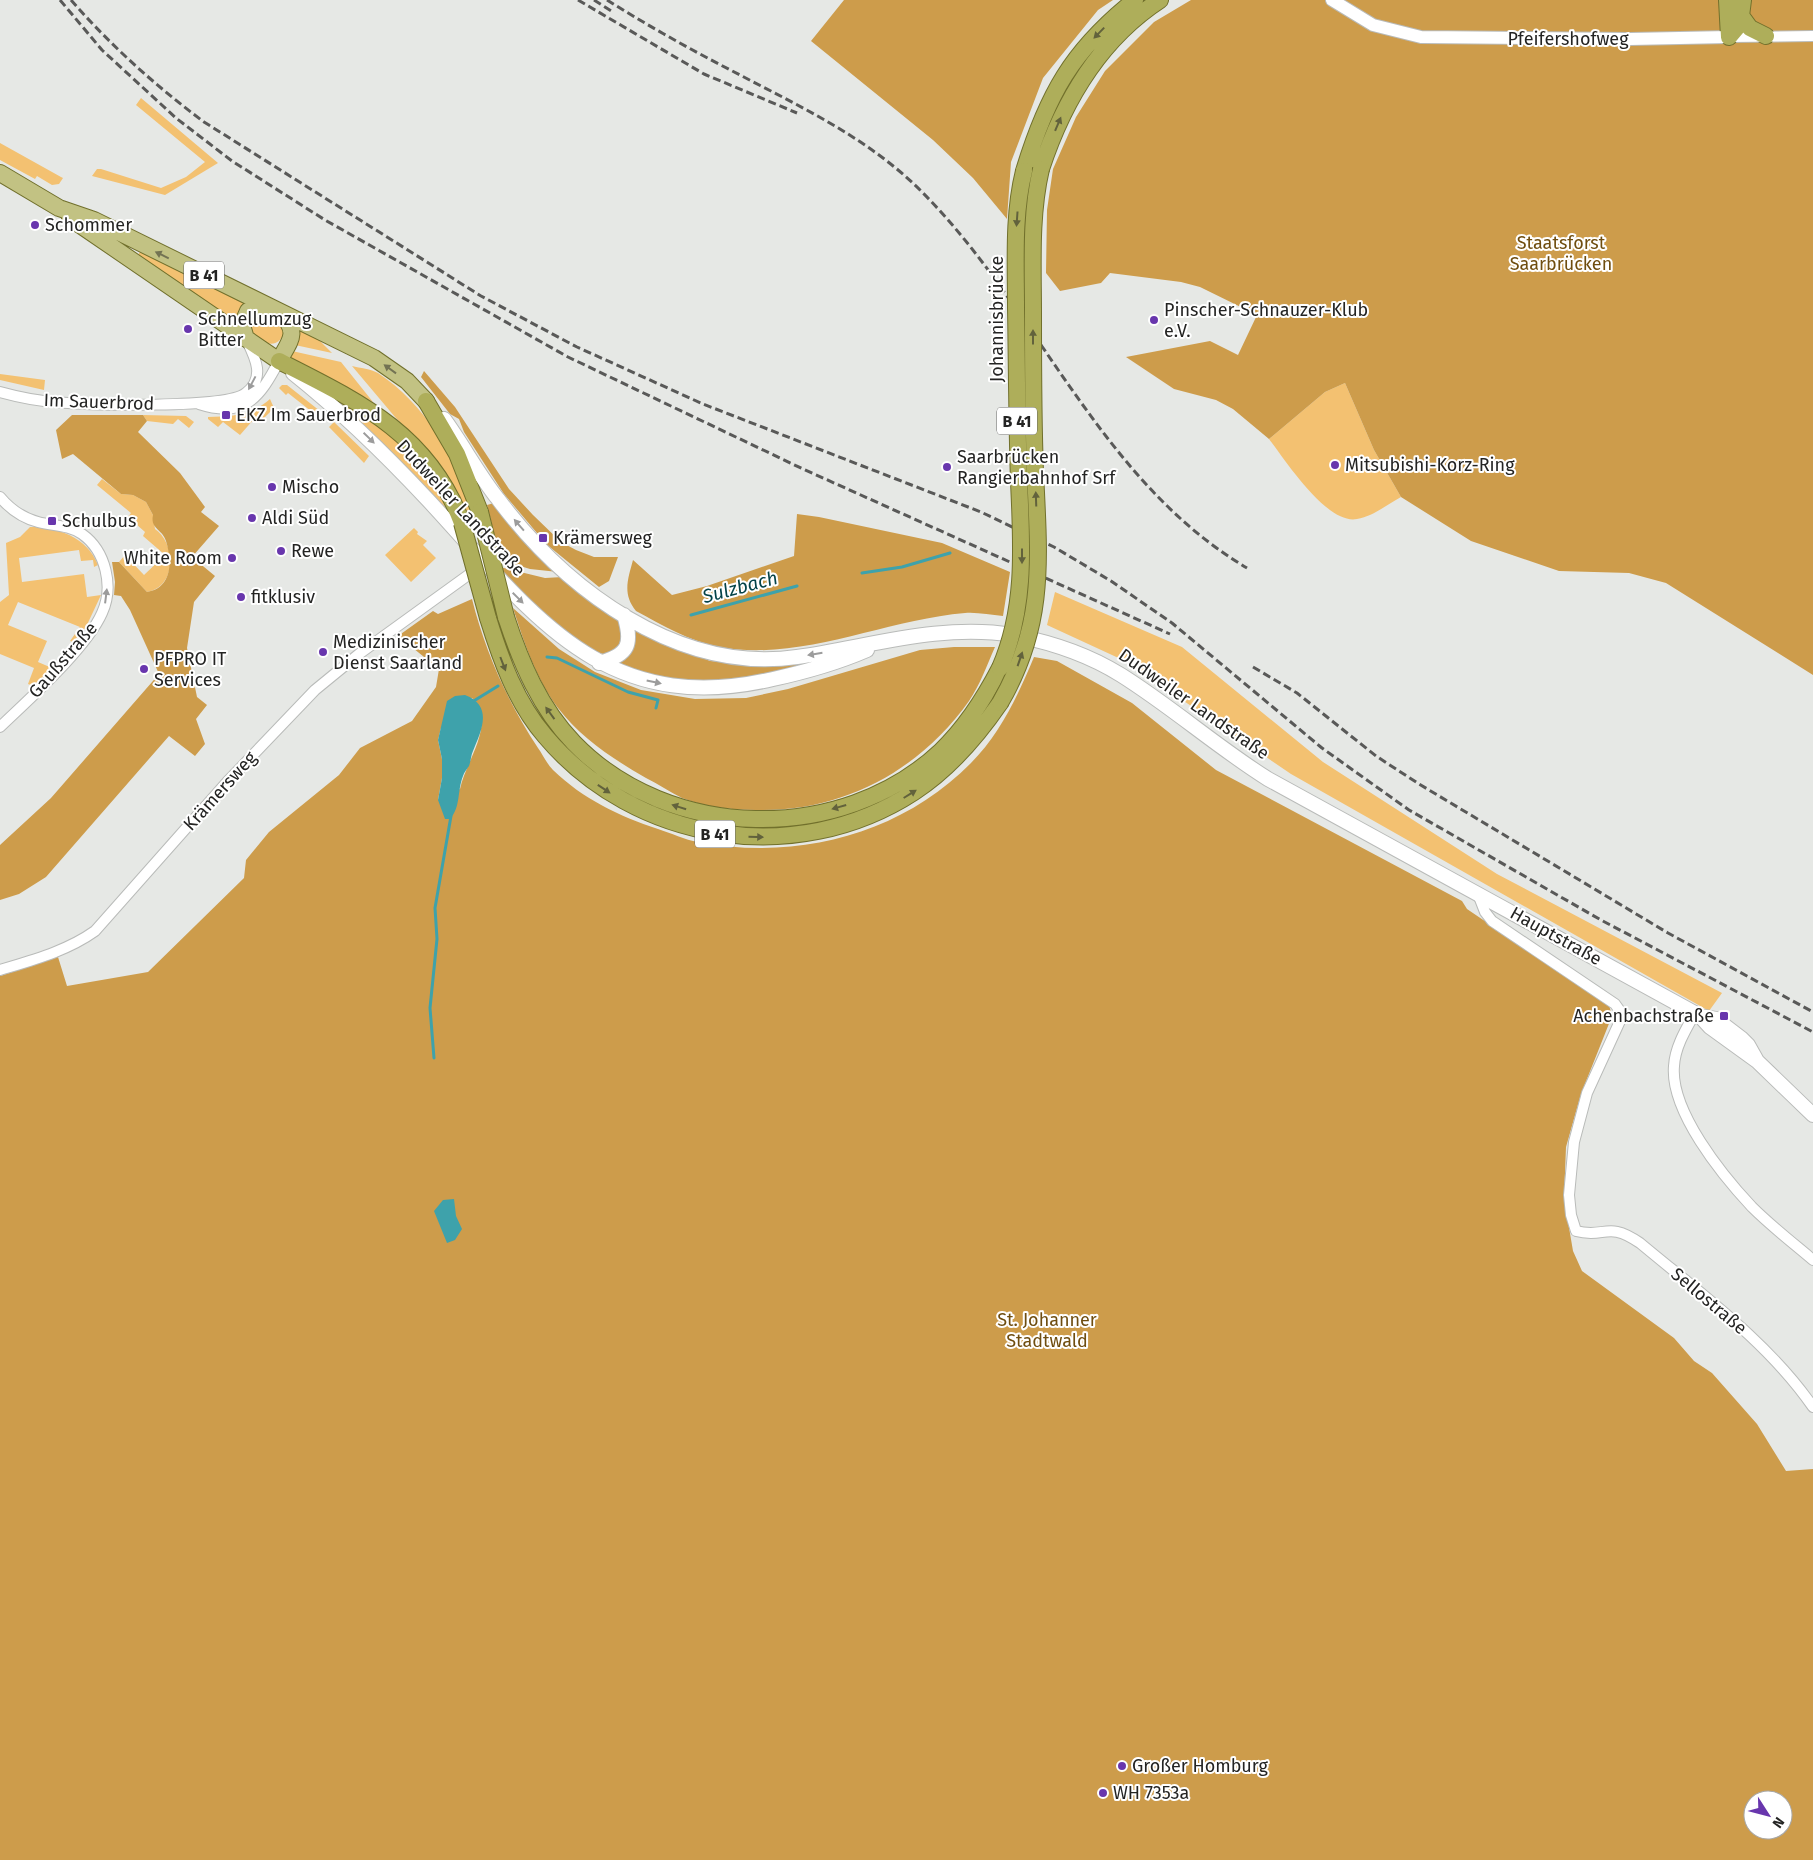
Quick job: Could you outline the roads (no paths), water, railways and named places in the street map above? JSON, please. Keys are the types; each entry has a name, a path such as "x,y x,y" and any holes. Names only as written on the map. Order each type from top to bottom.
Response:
{"highway":[{"name":"Johannisbrücke","path":"426,401 457,454 480,512 506,618 534,686 544,705 574,742 594,761 641,792 692,812 721,818 770,819 814,814 854,803 878,793 922,766 940,752 982,701 1004,659 1018,608 1022,576 1017,432 1016,256 1017,218 1024,171 1047,105 1063,76 1086,46 1116,15 1135,0"},
{"name":"Johannisbrücke","path":"279,361 371,410 416,447 440,477 451,495 462,523 488,618 506,672 518,696 545,736 579,770 599,786 644,812 666,821 714,834 741,836 793,835 820,831 870,815 914,792 938,774 975,737 1000,703 1013,678 1027,640 1039,577 1034,432 1032,256 1033,219 1041,169 1064,110 1078,84 1098,56 1123,29 1160,0"},
{"path":"1727,0 1729,37"},
{"path":"1729,37 1738,29 1742,17 1743,0"},
{"path":"1742,17 1750,28 1766,36"}],"main road":[{"name":"Dudweiler Landstraße","path":"0,173 60,208 94,220 374,358 406,382 444,419 497,498 530,538 578,583 624,615 672,641 731,658 770,660 827,652 858,645 880,644 944,632 986,632 1019,637 1074,652 1121,675 1239,761 1336,817 1411,857"},
{"name":"Dudweiler Landstraße","path":"60,208 72,220 279,361 370,438 535,616 572,646 599,663 625,674 674,686 724,688 753,684 796,674 832,663 880,644"},
{"path":"246,339 242,325 248,311 276,310 292,325 293,331 279,361"},
{"path":"599,663 615,659 626,650 629,637 624,615"},
{"name":"Hauptstraße","path":"1411,857 1698,1014 1710,1027 1757,1061 1813,1115"}],"street":[{"name":"Pfeifershofweg","path":"1332,0 1373,25 1421,37 1630,39 1813,36"},
{"name":"Im Sauerbrod","path":"0,392 59,403 198,404 237,399 250,389 257,374 258,362 246,339"},
{"name":"Im Sauerbrod","path":"198,404 221,409 244,405 262,391 279,361"},
{"name":"Gaußstraße","path":"0,498 27,518 67,528 81,534 98,551 103,561 107,583 106,602 102,614 88,635 50,678 0,727"},
{"name":"Krämersweg","path":"0,970 59,951 79,942 96,931 227,782 315,690 359,654 484,563"},
{"name":"Sellostraße","path":"1478,894 1485,912 1492,920 1579,978 1615,1004 1620,1011 1618,1026 1587,1093 1574,1142 1570,1187 1571,1215 1576,1231 1584,1233 1613,1230 1629,1236 1640,1243 1760,1344 1782,1367 1813,1407"},
{"path":"1698,1014 1678,1049 1674,1066 1677,1095 1683,1111 1694,1133 1752,1207 1813,1260"}],"water":[{"path":"465,695 480,706 483,720 482,727 469,766 461,782 456,809 450,819 445,819 438,800 442,778 442,759 438,740 447,701 455,696"},
{"path":"454,1199 456,1216 462,1229 455,1240 447,1243 434,1211 443,1200"}],"waterway":[{"name":"Sulzbach","path":"862,573 902,567 950,553"},
{"name":"Sulzbach","path":"691,615 797,586"},
{"path":"547,657 557,658 628,692 658,700 656,708"},
{"path":"472,702 498,686"},
{"path":"434,1058 430,1008 437,939 435,908 451,816"}],"railway":[{"path":"60,0 102,50 176,118 232,161 325,220 568,357 803,469 1170,634"},
{"path":"71,0 134,65 204,122 481,296 577,347 703,404 981,512 1054,547 1111,581 1172,623 1322,748 1409,810 1601,920 1813,1032"},
{"path":"578,0 704,74 797,113"},
{"path":"594,0 613,12"},
{"path":"607,0 689,48 789,100 836,127 882,157 903,174 923,193 964,239 1002,289 1110,442 1151,489 1196,532 1247,568"},
{"path":"1253,667 1297,693 1376,756 1419,784 1668,933 1813,1012"}],"place":[{"name":"Schommer","path":"35,225"},
{"name":"Pinscher-Schnauzer-Klub e.V.","path":"1154,320"},
{"name":"Schnellumzug Bitter","path":"188,329"},
{"name":"EKZ Im Sauerbrod","path":"226,415"},
{"name":"Mitsubishi-Korz-Ring","path":"1335,465"},
{"name":"Saarbrücken Rangierbahnhof Srf","path":"947,467"},
{"name":"Mischo","path":"272,487"},
{"name":"Aldi Süd","path":"252,518"},
{"name":"Schulbus","path":"52,521"},
{"name":"Krämersweg","path":"543,538"},
{"name":"Rewe","path":"281,551"},
{"name":"White Room","path":"232,558"},
{"name":"fitklusiv","path":"241,597"},
{"name":"Medizinischer Dienst Saarland","path":"323,652"},
{"name":"PFPRO IT Services","path":"144,669"},
{"name":"Achenbachstraße","path":"1724,1016"},
{"name":"Großer Homburg","path":"1122,1766"},
{"name":"WH 7353a","path":"1103,1793"}],"park label":[{"name":"Staatsforst Saarbrücken","path":"1561,253"},
{"name":"St. Johanner Stadtwald","path":"1047,1330"}]}
